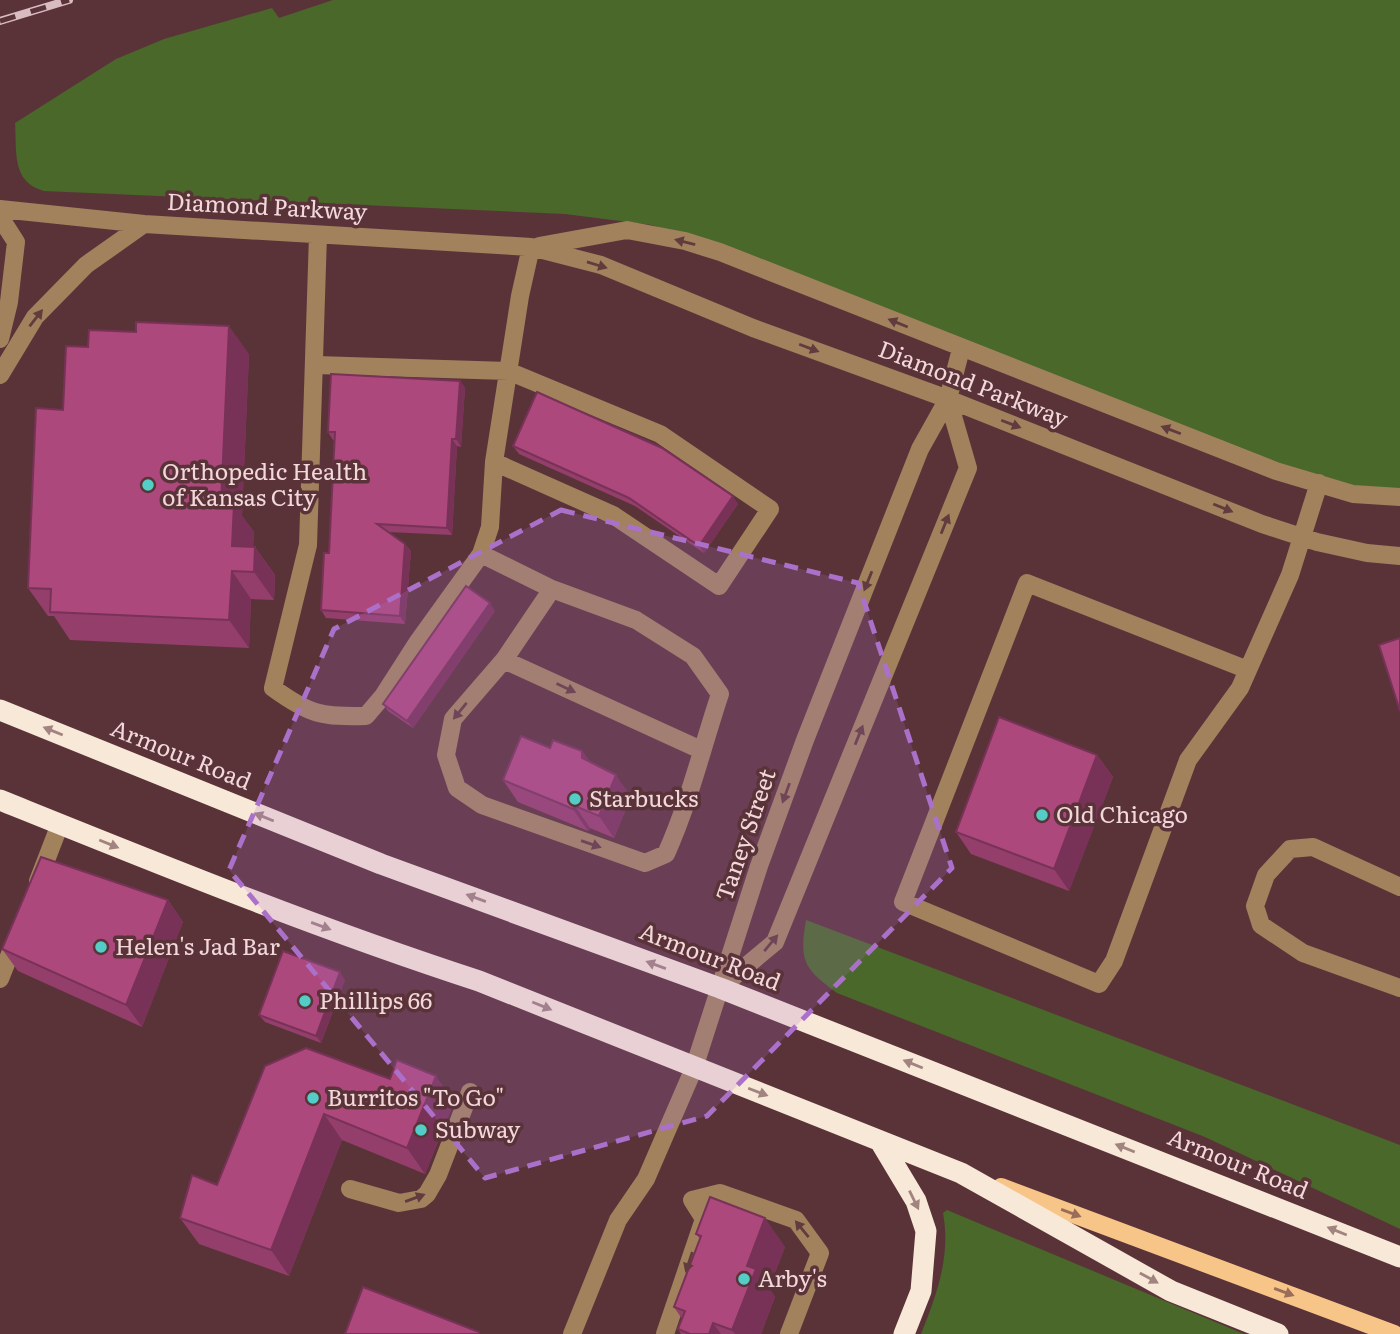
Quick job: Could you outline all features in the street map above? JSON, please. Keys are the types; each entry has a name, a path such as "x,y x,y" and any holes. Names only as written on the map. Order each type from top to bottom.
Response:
{"highway":[{"name":"Armour Road","path":"0,710 381,864 720,988 1400,1256"},
{"path":"0,800 253,901 401,956 479,981 961,1173 1171,1291 1278,1334"},
{"path":"880,1141 916,1201 926,1231 921,1291 904,1334"}],"main road":[{"path":"961,1173 1394,1334"}],"street":[{"name":"Diamond Parkway","path":"0,209 144,225 531,247 601,265 754,328 947,399 1262,524 1301,537 1367,553 1400,556"},
{"path":"0,217 16,242 9,302 0,339"},
{"path":"0,375 35,317 86,265 144,225"},
{"name":"Diamond Parkway","path":"531,247 627,230 684,241 720,252 1276,471 1353,494 1400,497"},
{"path":"318,235 316,365 308,545 273,688 296,705 329,717 366,716 383,696 417,643 481,554 490,527 494,462 520,296 531,247"},
{"name":"Taney Street","path":"572,1334 618,1220 646,1179 694,1068 760,866 805,740 920,449 947,399 961,349"},
{"path":"316,365 508,371 660,434 770,509 719,586 613,515 494,462"},
{"path":"720,988 775,942 968,468 947,399"},
{"path":"1248,670 1027,583 903,902 1099,984 1114,961 1188,760 1240,688 1248,670 1290,575 1319,484"},
{"path":"481,554 552,589 636,620 693,656 720,694 683,816 666,855 646,863 482,805 457,788 446,755 453,719 505,660 552,589"},
{"path":"505,660 701,750"},
{"path":"0,979 60,824"},
{"path":"1400,887 1313,847 1290,849 1266,875 1255,906 1261,925 1303,953 1400,988"},
{"path":"350,1189 399,1203 421,1199 438,1175 470,1092"},
{"path":"665,1334 704,1219 692,1200 720,1193 796,1220 820,1253 789,1334"}],"highlighted area":[{"path":"561,510 858,583 952,868 707,1116 485,1178 229,870 334,629"}],"green space":[{"path":"333,0 1400,0 1400,493 1361,490 1294,471 706,243 652,225 565,214 44,191 33,187 21,173 16,154 15,123 116,59 164,39 272,8 279,18"},
{"path":"806,920 1400,1145 1400,1229 1205,1137 837,993 817,977 806,963 803,945"},
{"path":"947,1210 1244,1334 921,1334 941,1275 945,1244 943,1213"}],"building":[{"name":"Orthopedic Health of Kansas City","path":"136,322 229,326 221,504 234,504 232,546 255,547 254,572 232,571 229,620 50,612 51,589 28,588 36,408 63,410 66,346 88,347 89,330 136,332"},
{"path":"331,374 460,381 456,439 452,439 447,528 377,524 405,544 400,616 321,610 324,553 329,553 335,432 328,432"},
{"path":"537,392 662,448 733,496 699,546 629,498 513,446"},
{"path":"466,586 490,603 407,721 383,704"},
{"path":"1400,638 1400,711 1379,645"},
{"name":"Old Chicago","path":"999,717 1097,755 1054,869 956,832"},
{"path":"521,736 550,748 553,740 582,751 582,758 616,775 599,816 575,806 573,809 503,780"},
{"name":"Helen's Jad Bar","path":"41,857 168,900 126,1005 2,949"},
{"name":"Phillips 66","path":"283,951 340,972 316,1036 259,1015"},
{"path":"306,1048 390,1079 397,1060 436,1076 407,1148 324,1114 271,1250 180,1218 192,1175 217,1185 265,1066"},
{"path":"710,1197 765,1218 747,1266 756,1269 732,1330 713,1323 709,1334 690,1334 678,1329 685,1311 674,1307 701,1236 696,1234"},
{"path":"363,1287 479,1332 345,1334"}],"railway":[{"path":"0,21 69,0"}],"place":[{"name":"Orthopedic Health of Kansas City","path":"148,485"},
{"name":"Starbucks","path":"575,799"},
{"name":"Old Chicago","path":"1042,815"},
{"name":"Helen's Jad Bar","path":"101,947"},
{"name":"Phillips 66","path":"305,1001"},
{"name":"Burritos \"To Go\"","path":"313,1098"},
{"name":"Subway","path":"421,1130"},
{"name":"Arby's","path":"744,1279"}]}
